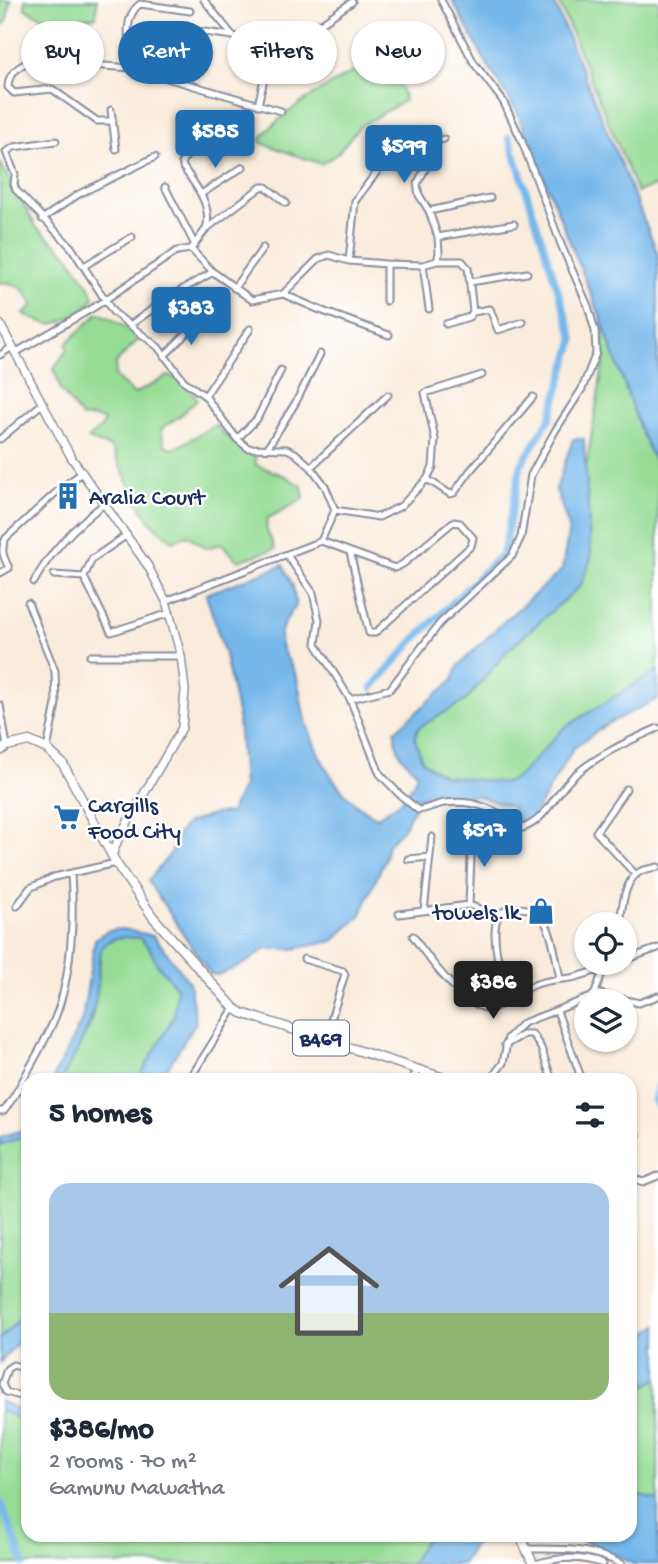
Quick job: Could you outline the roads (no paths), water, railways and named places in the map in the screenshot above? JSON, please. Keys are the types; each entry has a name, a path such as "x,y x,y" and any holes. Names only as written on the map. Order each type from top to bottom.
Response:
{"main road":[{"path":"4,749 29,741 47,749"},
{"name":"B469","path":"47,749 62,764 114,860 153,917 233,1008 430,1073"},
{"path":"524,1542 534,1564"}],"street":[{"path":"204,0 227,29"},
{"path":"350,699 390,689 440,623 512,556 521,537 531,475 582,389 596,353 595,331 588,306 562,247 521,139 503,101 474,63 440,0"},
{"path":"324,21 352,2"},
{"path":"129,21 132,10 140,4 190,11"},
{"path":"113,121 97,121 52,89 15,93 8,87 7,82 13,72 32,61 118,67"},
{"path":"186,84 281,111"},
{"path":"258,105 263,84"},
{"path":"0,88 8,87"},
{"path":"111,110 116,149"},
{"path":"438,261 438,237 429,211 419,195 417,184 429,162 429,143 444,139"},
{"path":"56,141 14,147 6,152 15,174 16,190 71,247 113,312 158,347 184,381 205,396 237,439 248,448 287,449 310,467 325,486 335,510 321,541"},
{"path":"205,144 195,147 182,161 210,216 206,229"},
{"path":"349,261 355,201 394,149"},
{"path":"42,219 79,194 155,158"},
{"path":"201,194 243,167"},
{"path":"165,187 193,247 213,272 252,300 283,294 318,259 329,255 349,261 386,264 423,265 438,261 462,261 466,263 473,312"},
{"path":"0,355 96,306 177,251 193,247 206,229 261,187 266,187 285,203"},
{"path":"429,211 490,198"},
{"path":"438,237 514,224"},
{"path":"84,267 132,237"},
{"path":"234,288 263,248"},
{"path":"386,264 386,301"},
{"path":"423,265 429,309"},
{"path":"130,325 171,296 213,272"},
{"path":"470,282 527,273"},
{"path":"283,294 389,335"},
{"path":"446,324 469,317 473,312 490,309 498,330 523,323"},
{"path":"164,356 200,320"},
{"path":"0,324 71,457 148,566 166,601 181,656 185,690 181,728 119,837 114,860 54,877 30,888 17,906"},
{"path":"205,396 250,329"},
{"path":"268,447 320,354"},
{"path":"237,439 257,419 281,370"},
{"path":"335,510 379,517 401,506 428,479 433,467 435,439 425,393 482,375"},
{"path":"310,467 388,394"},
{"path":"428,479 450,494 454,493 533,397"},
{"path":"0,439 43,403"},
{"path":"0,573 9,568 0,552 6,538 62,487 82,473"},
{"path":"34,582 55,548 104,504"},
{"path":"166,601 321,541 395,568 453,523 460,523 473,538 471,546 375,633 369,633 350,552"},
{"path":"84,576 92,559 127,535"},
{"path":"287,555 313,593 319,620 316,644 350,699 380,774 418,810 435,804 468,803 489,807 523,828 535,824 573,776 605,752 658,728"},
{"path":"54,575 84,576"},
{"path":"84,576 111,632 170,612"},
{"path":"28,603 55,671 56,704 47,749"},
{"path":"90,656 181,656"},
{"path":"0,705 4,749"},
{"path":"626,789 596,832 636,875"},
{"path":"469,905 472,833"},
{"path":"424,911 432,836"},
{"path":"102,838 119,837"},
{"path":"408,859 430,857"},
{"path":"622,912 624,900 636,875 658,867"},
{"path":"27,1073 59,1008 64,987 74,912 71,874"},
{"path":"399,914 469,905 498,916"},
{"path":"509,1000 497,966 496,925 498,916 503,911 519,908 537,911 545,920 554,944 560,978"},
{"path":"413,936 435,967 462,995 484,1008 492,1008 533,985 579,975"},
{"path":"637,956 658,948"},
{"path":"304,959 343,971 345,974 325,1040"},
{"path":"637,1003 658,996"},
{"path":"495,1073 503,1063 508,1038 523,1024 574,1004"},
{"path":"193,1073 233,1008"},
{"path":"558,1011 580,1073"},
{"path":"505,1045 524,1034 531,1034 541,1048 550,1073"},
{"path":"416,1073 419,1069"},
{"path":"0,1111 4,1111 21,1084"},
{"path":"637,1180 643,1182 658,1176"},
{"path":"21,1367 13,1365 8,1369 2,1384 6,1392 21,1396"},
{"path":"527,1549 594,1552 622,1564"},
{"path":"534,1564 573,1558 603,1564"}],"water":[{"path":"452,0 553,0 658,254 658,469 641,432 602,321 517,112"},
{"path":"573,439 584,439 591,558 581,585 507,651 466,700 418,728 415,739 422,760 446,776 506,783 518,777 564,728 658,670 658,699 607,724 574,748 532,818 525,823 516,821 512,807 477,796 429,795 419,799 403,829 388,844 385,859 360,916 333,941 293,949 265,949 246,963 219,975 210,974 148,881 171,853 178,834 187,823 215,814 230,813 243,786 238,718 225,655 206,594 283,565 293,586 296,606 283,625 280,644 297,678 313,742 338,786 362,809 377,817 402,800 417,773 401,755 396,744 395,731 453,680 459,665 562,570 569,528 556,489"},
{"path":"122,929 154,936 189,982 196,1022 164,1073 142,1073 174,1016 177,988 140,938 121,937 104,945 100,953 96,997 85,1033 65,1073 56,1073 82,1020 95,939 107,931"},
{"path":"21,1131 21,1138 0,1145 0,1137"},
{"path":"21,1317 21,1339 0,1363 0,1339"},
{"path":"658,1325 658,1379 637,1390 637,1341"},
{"path":"0,1401 21,1411 21,1419 0,1410"},
{"path":"641,1495 658,1500 658,1564 633,1564 586,1542 637,1542 637,1498"},
{"path":"424,1542 476,1542 462,1564 411,1564"}],"waterway":[{"path":"372,688 415,639 503,553 521,465 550,418 574,340 509,137"},
{"path":"658,1085 654,1100 658,1107"},
{"path":"0,1501 24,1564"}],"place":[{"name":"Aralia Court","path":"68,496"},
{"name":"Cargills Food City","path":"67,817"},
{"name":"towels.lk","path":"541,911"}]}
